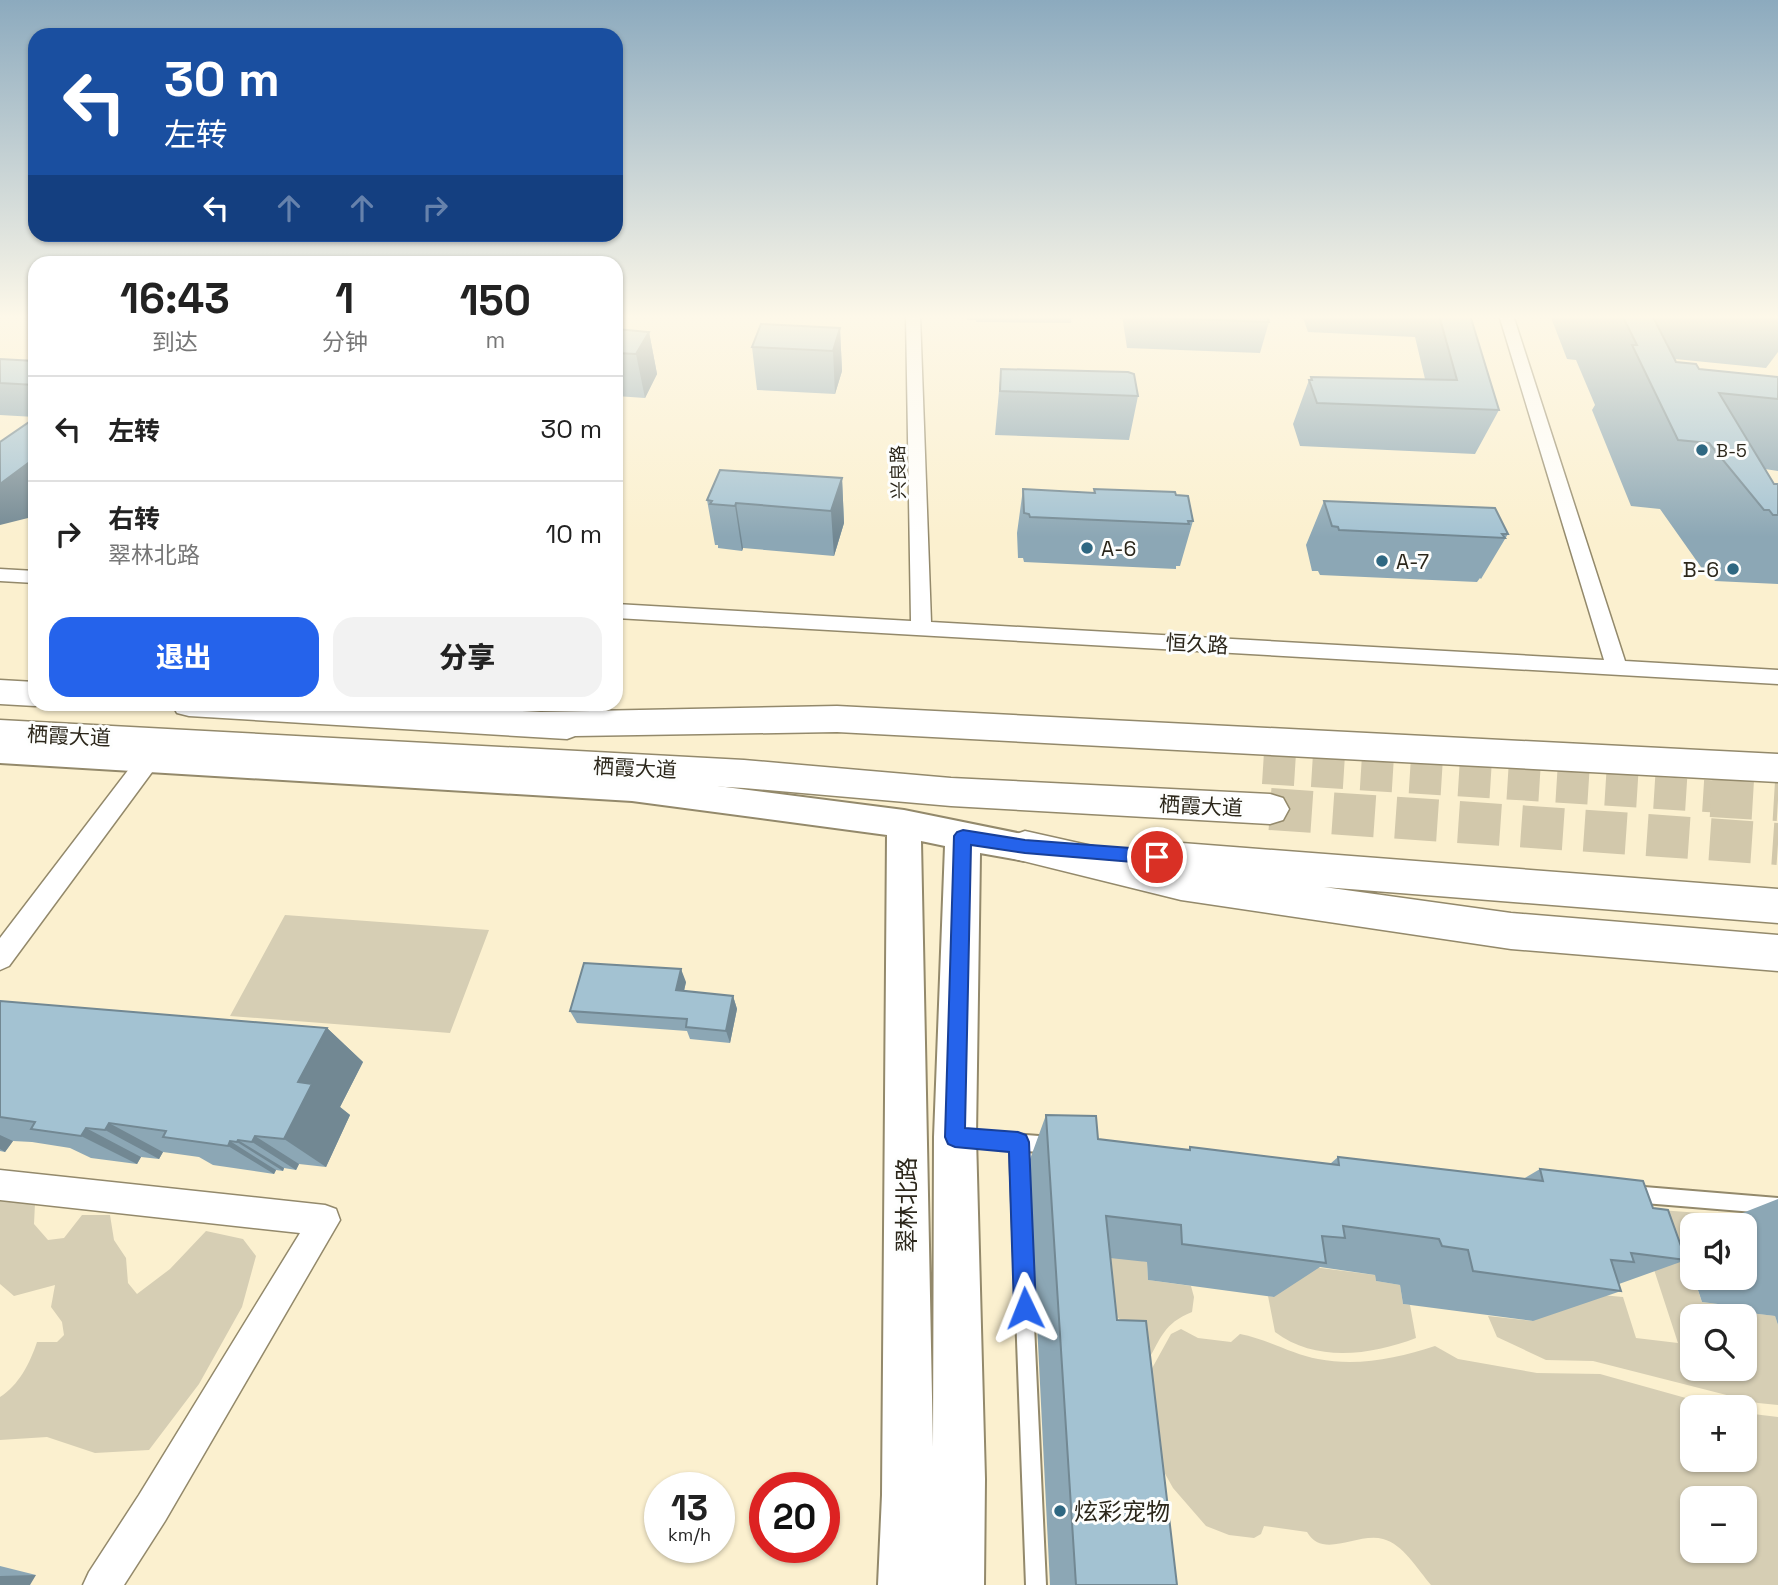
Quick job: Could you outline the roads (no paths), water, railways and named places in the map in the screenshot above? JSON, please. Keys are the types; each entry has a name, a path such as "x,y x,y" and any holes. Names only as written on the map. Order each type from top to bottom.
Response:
{"main road":[{"name":"栖霞大道","path":"0,692 28,694"},
{"name":"栖霞大道","path":"313,711 1263,768"},
{"path":"543,724 837,719 1778,768"},
{"name":"栖霞大道","path":"0,733 744,774 951,792 1270,809"},
{"path":"0,751 632,788 904,824 1025,847 1181,883 1497,929 1778,953"},
{"name":"翠林北路","path":"904,824 908,1495 905,1585"},
{"path":"957,1585 960,1479 955,1137 963,836"},
{"path":"1025,847 1778,906"}],"street":[{"name":"兴良路","path":"915,389 921,628"},
{"path":"1529,389 1618,668"},
{"path":"0,575 28,577"},
{"name":"恒久路","path":"623,611 1778,677"},
{"path":"0,958 150,758"},
{"path":"0,1185 325,1220 152,1508 102,1585"}],"lane":[{"path":"955,1137 1071,1147"},
{"path":"1018,1142 1036,1585"},
{"path":"1611,1192 1778,1206"}],"tunnel":[{"path":"1263,768 1739,798"},
{"path":"1711,796 1778,800"},
{"path":"1270,809 1778,844"}],"place":[{"name":"B-5","path":"1702,450"},
{"name":"A-6","path":"1087,548"},
{"name":"A-7","path":"1382,561"},
{"name":"B-6","path":"1733,569"},
{"name":"炫彩宠物","path":"1060,1511"}]}
